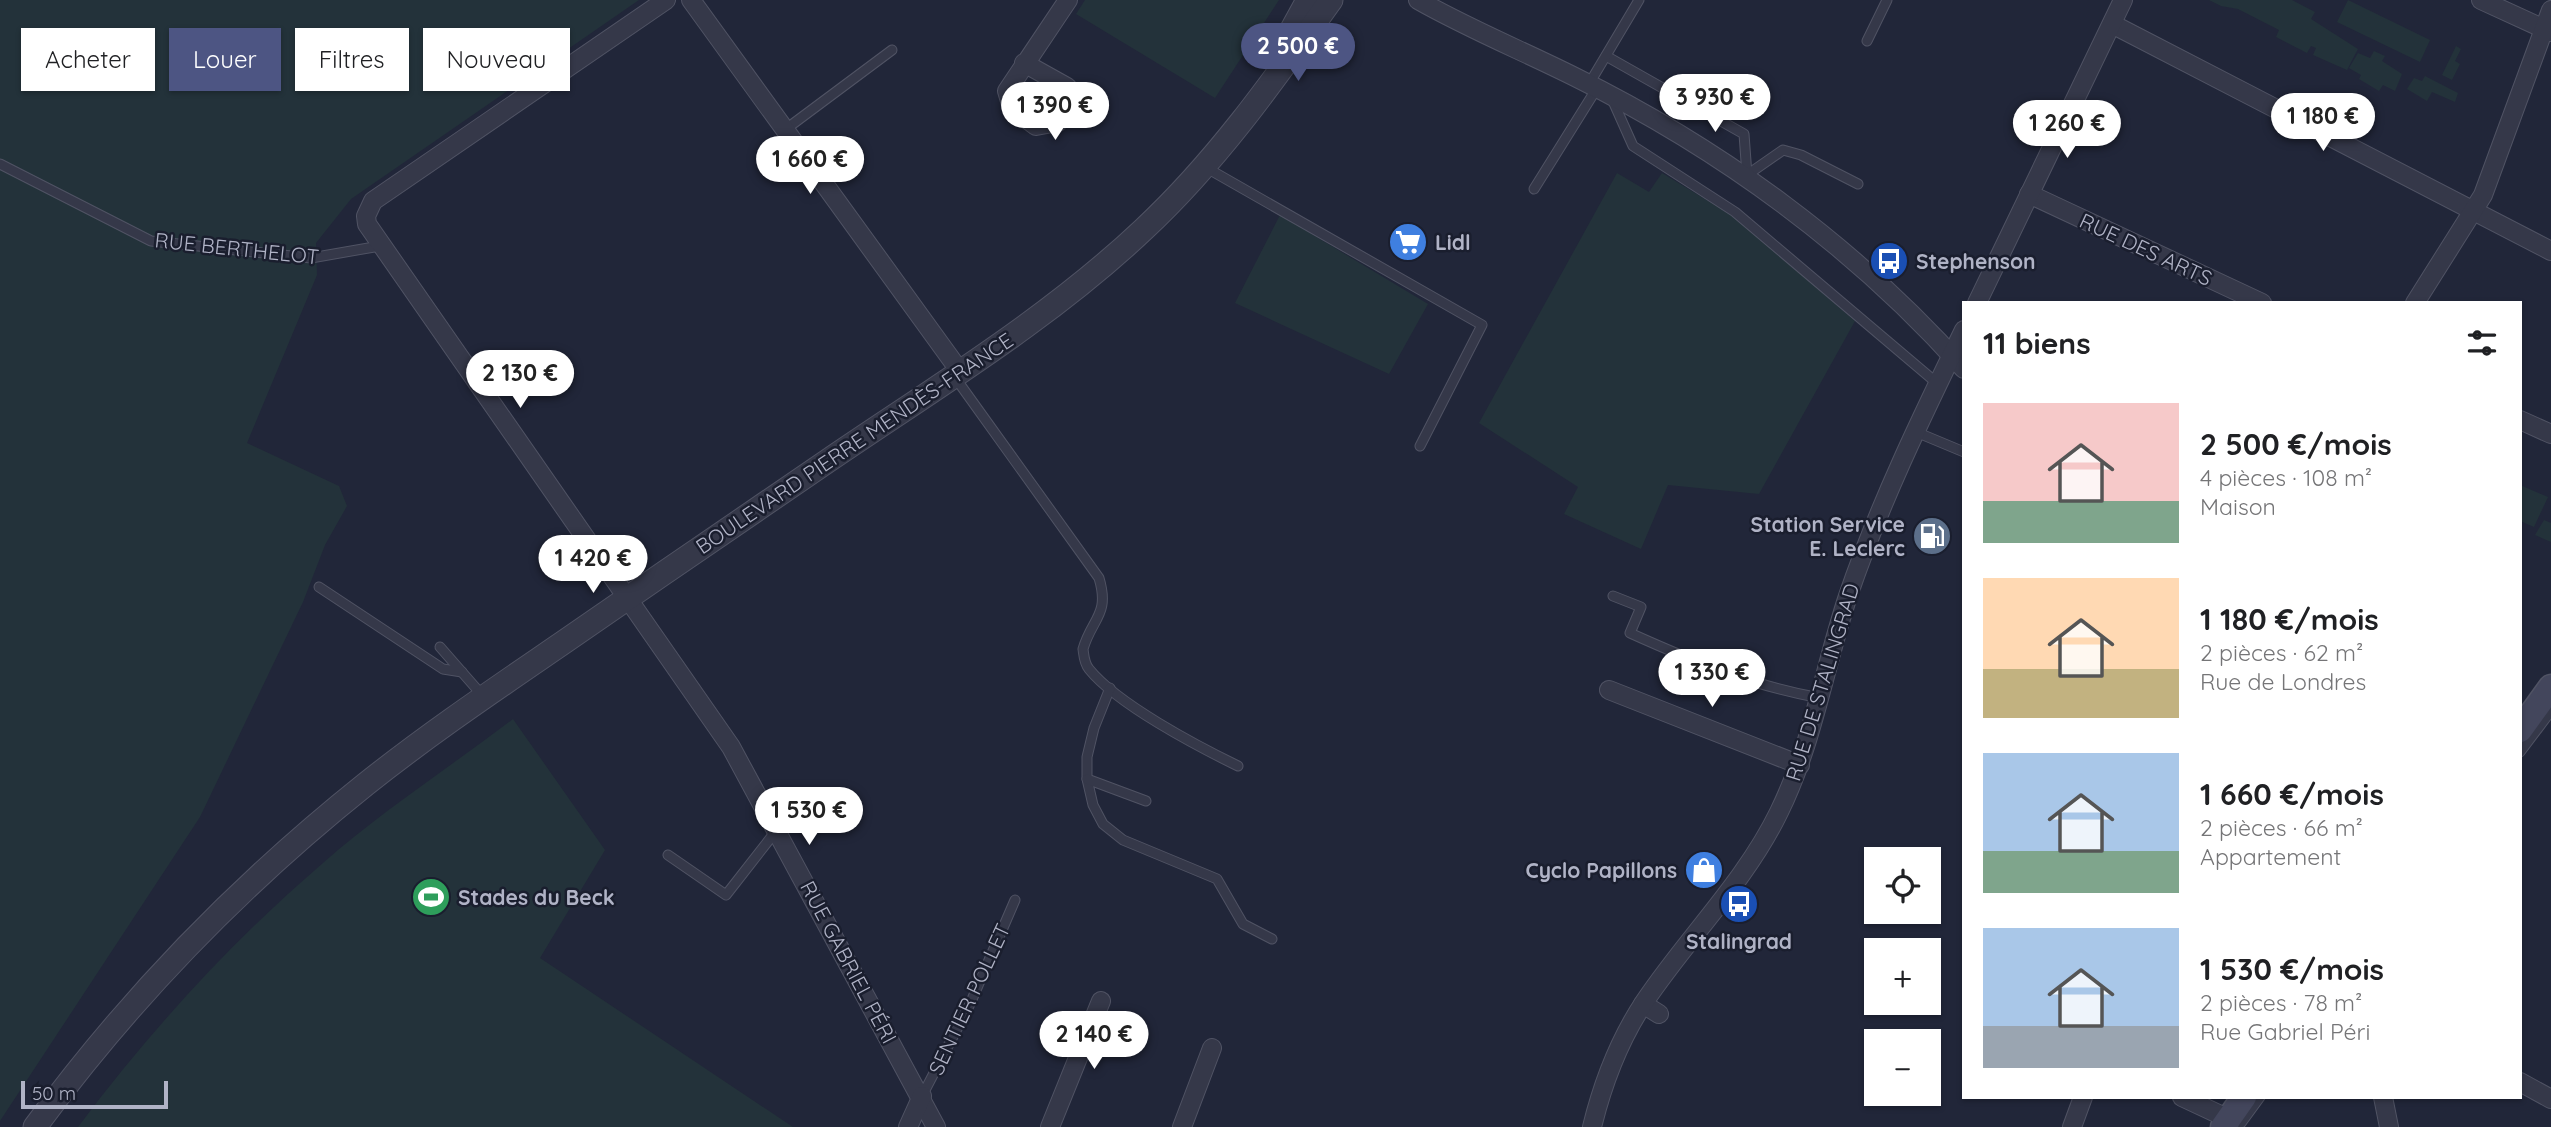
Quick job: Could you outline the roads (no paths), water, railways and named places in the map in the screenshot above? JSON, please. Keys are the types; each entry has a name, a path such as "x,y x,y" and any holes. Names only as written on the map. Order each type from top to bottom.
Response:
{"main road":[{"path":"2522,728 2550,695"},
{"path":"2230,1124 2243,1099"}],"street":[{"path":"380,246 367,224 366,216 373,201 666,0"},
{"path":"691,0 786,129 956,372"},
{"path":"1024,63 1068,0"},
{"name":"BOULEVARD PIERRE MENDÈS-FRANCE","path":"1227,137 1265,78 1308,0"},
{"name":"BOULEVARD PIERRE MENDÈS-FRANCE","path":"35,1127 121,1019 209,925 333,811 484,697 1085,280 1146,228 1227,137 1331,0"},
{"path":"1418,0 1465,26 1599,90 1747,175 1852,260 1962,367"},
{"path":"1983,299 2029,194 2123,0"},
{"path":"2481,0 2547,31"},
{"path":"2416,301 2489,181 2547,31 2551,10"},
{"path":"2112,24 2551,251"},
{"name":"RUE DES ARTS","path":"2029,194 2258,301"},
{"name":"RUE GABRIEL PÉRI","path":"380,246 731,747 922,1096 936,1127"},
{"name":"RUE DE STALINGRAD","path":"1592,1127 1612,1061 1643,1004 1765,839 1800,765 1857,572 1937,384 1962,334"},
{"path":"2522,422 2551,435"},
{"path":"1609,690 1800,765"},
{"path":"1050,1127 1101,1001"},
{"path":"1643,1004 1659,1014"},
{"path":"1182,1127 1212,1048"},
{"path":"2522,1083 2551,1099"},
{"path":"908,1127 922,1096"},
{"path":"2072,1127 2082,1099"},
{"path":"2186,1099 2230,1124"},
{"path":"2383,1099 2389,1127"}],"lane":[{"path":"1534,189 1599,90 1606,56 1639,0"},
{"path":"1867,41 1887,0"},
{"path":"786,129 892,50"},
{"path":"1606,56 1744,134 1747,175"},
{"path":"1599,90 1633,146 1735,212 1937,384"},
{"path":"1747,175 1783,150 1801,155 1858,184"},
{"name":"RUE BERTHELOT","path":"0,164 151,241 311,258 330,257 380,246"},
{"path":"1203,166 1482,325 1420,446"},
{"path":"956,372 1098,578 1104,596 1103,609 1083,649 1088,669 1110,688 1188,742 1238,766"},
{"path":"1916,432 1962,451"},
{"path":"319,587 443,669 462,672"},
{"path":"1614,596 1641,607 1630,633 1719,672 1820,698"},
{"path":"440,647 484,697"},
{"path":"1110,688 1094,729 1087,757 1087,779 1093,805 1103,824 1123,840 1217,879 1243,925 1272,939"},
{"path":"2522,748 2550,695"},
{"path":"1087,779 1146,801"},
{"path":"668,855 726,895 777,830"},
{"name":"SENTIER POLLET","path":"922,1096 970,1004 1014,900"},
{"path":"2230,1124 2258,1099"}],"place":[{"name":"Lidl","path":"1408,242"},
{"name":"Stephenson","path":"1889,261"},
{"name":"Station Service E. Leclerc","path":"1932,536"},
{"name":"Cyclo Papillons","path":"1704,870"},
{"name":"Stades du Beck","path":"431,897"},
{"name":"Stalingrad","path":"1739,904"}]}
